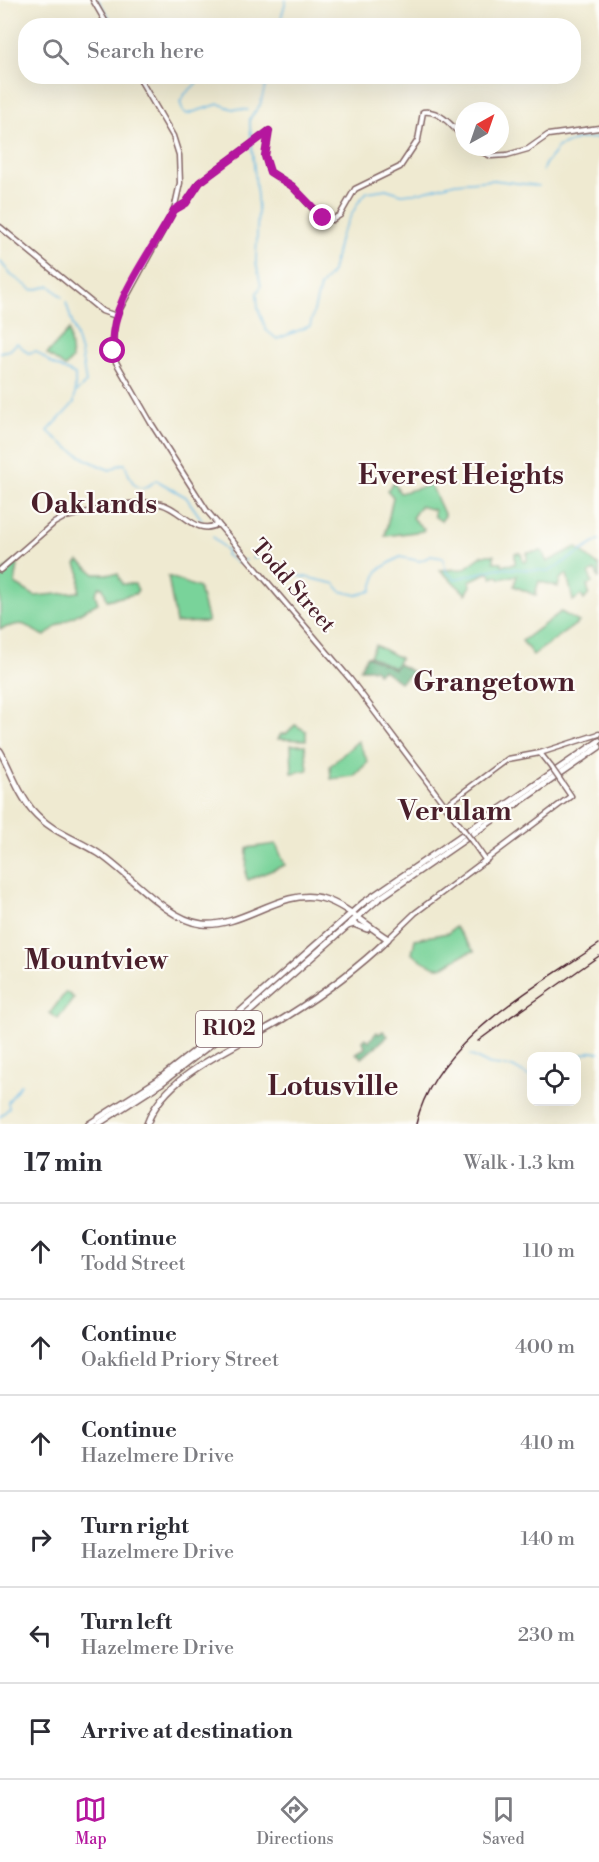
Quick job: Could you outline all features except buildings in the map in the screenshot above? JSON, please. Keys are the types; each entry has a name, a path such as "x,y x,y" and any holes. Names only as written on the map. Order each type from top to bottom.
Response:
{"main road":[{"name":"R102","path":"98,1124 160,1084 224,1035 338,933 360,909 599,741"},
{"name":"R102","path":"360,909 599,747"},
{"path":"0,751 27,804 40,819 102,856 188,921 220,923 293,900 318,898 348,909 360,909 361,918 380,940 377,949"},
{"path":"306,898 352,916"},
{"path":"333,902 386,940"},
{"path":"339,923 342,917 340,910"},
{"name":"R102","path":"89,1124 158,1080 200,1047 339,923 352,916"},
{"path":"338,933 354,924 367,927"},
{"path":"376,935 386,940"},
{"path":"147,1124 156,1104 177,1082 292,1014 386,940"}],"street":[{"path":"93,0 103,18"},
{"path":"0,227 102,311 116,316 174,210 180,183 179,155 169,129 143,84"},
{"path":"174,210 186,203 200,182 269,131 265,156 270,172 292,186 319,215 332,220 340,215 354,189 400,167 418,140 423,112 433,112 455,130"},
{"path":"509,154 528,149 548,135 599,128"},
{"name":"Todd Street","path":"116,316 113,345 123,377 196,496 337,663 486,861"},
{"path":"0,570 54,523 65,517 150,503 176,510 199,527 209,528 218,524"},
{"path":"446,805 506,760 518,755 540,753 599,734"},
{"path":"386,940 415,913 571,796 540,753"},
{"path":"500,758 506,760"}],"green space":[{"path":"69,330 72,359 65,367 47,354"},
{"path":"394,483 400,493 431,485 445,516 441,521 434,516 434,510 420,506 412,518 424,529 423,531 385,536 393,497 387,490"},
{"path":"576,547 599,566 599,579 595,570 589,573 592,583 587,585 589,594 584,600 581,595 573,601 567,574 560,579 558,587 539,581 535,594 537,596 514,586 517,575 500,579 498,576 492,578 489,572 469,581 471,586 466,594 440,570 464,569 483,555 494,555 494,562 502,562 502,565 515,564 515,553 521,553 523,562 527,561 527,553 542,551 547,562"},
{"path":"16,561 18,565 15,584 35,596 79,592 80,574 76,564 79,561 95,574 118,574 122,584 135,584 138,590 135,594 107,600 103,587 99,587 95,594 98,603 58,625 45,636 22,624 0,629 0,573"},
{"path":"168,576 199,588 208,622 176,623"},
{"path":"561,612 579,622 533,655 522,641"},
{"path":"375,645 400,658 394,668 370,656"},
{"path":"367,656 394,669 398,664 413,672 400,682 383,670 378,673 375,669 360,669"},
{"path":"295,725 306,731 306,740 278,739 281,734 286,734"},
{"path":"358,741 368,762 354,776 331,779 330,766"},
{"path":"291,745 305,745 308,770 292,773"},
{"path":"276,844 285,865 248,880 246,876 247,848"},
{"path":"455,927 474,951 440,967 424,962 412,954 415,939 448,933"},
{"path":"66,992 74,998 58,1019 50,1013"},
{"path":"383,1031 388,1036 362,1058 356,1053 365,1048 363,1041 366,1038 369,1041 377,1032 379,1034"}],"waterway":[{"path":"98,0 110,18"},
{"path":"281,18 286,0"},
{"path":"196,84 180,102 183,111 187,114 219,104 233,109 248,110"},
{"path":"266,84 260,105 250,118 258,207 256,262 261,286 257,293 258,308 266,330 277,339 310,326 320,287 332,272 340,236 359,201 367,192 386,189 402,194 421,192 455,183 494,180 539,186"},
{"path":"543,171 557,147 579,139 599,138"},
{"path":"0,261 11,275 33,290 50,286 62,297"},
{"path":"66,302 81,353 86,383 75,393 74,403 48,431 69,448 102,467 110,470 125,464 132,481 138,487 143,488 156,480 186,497 202,520"},
{"path":"0,352 10,350 17,343 28,353 36,351 52,364 75,375 75,391"},
{"path":"213,537 227,551 226,555 237,563 246,560"},
{"path":"252,558 266,556 283,572 336,584 340,591 357,595 371,591 378,570 400,557 420,561 431,556 443,558 446,571 455,579 499,568 550,571 599,540"},
{"path":"581,1055 592,1051 599,1052"},
{"path":"470,1055 490,1065 513,1067 527,1075"},
{"path":"0,1117 9,1108 8,1102 21,1084"}],"railway":[{"path":"416,1124 427,1094 443,1067 465,1042 517,999 599,944"},
{"path":"518,1013 599,956"},
{"path":"478,1041 524,1007"}],"district":[{"name":"Everest Heights","path":"461,475"},
{"name":"Oaklands","path":"94,504"},
{"name":"Grangetown","path":"494,682"},
{"name":"Verulam","path":"455,811"},
{"name":"Mountview","path":"96,960"},
{"name":"Lotusville","path":"333,1086"}],"route":[{"path":"113,351 112,337 118,309 174,210 186,203 200,182 269,131 265,156 270,172 292,186 323,218"}]}
